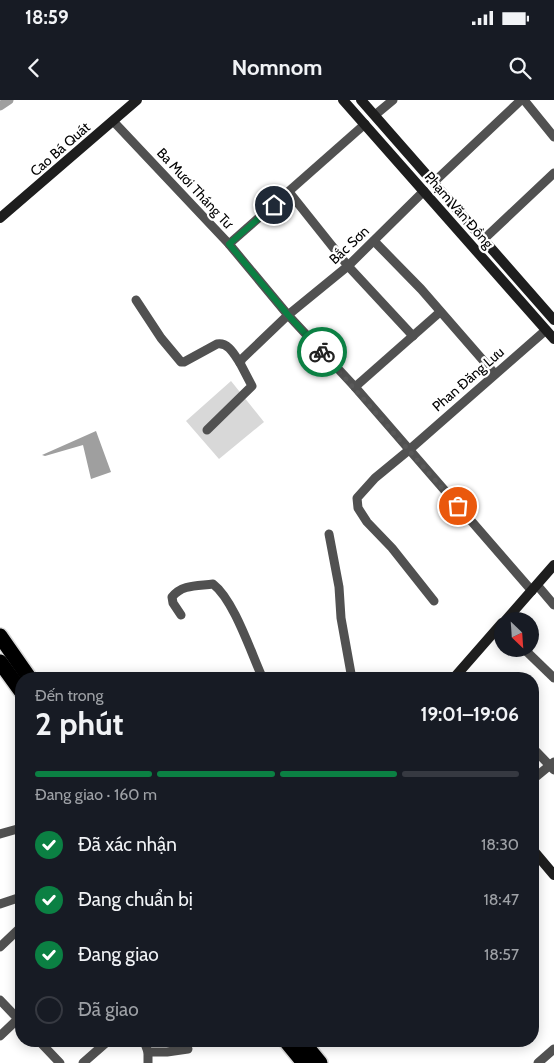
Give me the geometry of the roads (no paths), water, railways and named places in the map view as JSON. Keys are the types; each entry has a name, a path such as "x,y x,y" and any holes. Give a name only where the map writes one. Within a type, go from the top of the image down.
{"highway":[{"path":"0,636 25,672"},
{"path":"0,662 15,683"},
{"path":"291,1047 304,1063"},
{"path":"307,1047 320,1063"}],"street":[{"name":"Cao Bá Quát","path":"0,218 137,100"},
{"name":"Phạm Văn Đồng","path":"343,100 554,339"},
{"name":"Phạm Văn Đồng","path":"361,100 554,320"},
{"path":"229,244 393,100"},
{"path":"424,191 522,100 554,137"},
{"name":"Ba Mươi Tháng Tư","path":"113,121 229,244 288,315 409,450 535,588 554,605"},
{"path":"475,249 554,173"},
{"name":"Bắc Sơn","path":"240,363 288,315 348,266 424,191"},
{"path":"289,192 348,266 412,336"},
{"path":"374,241 421,290 495,374"},
{"path":"136,300 161,338 180,362 184,362 222,343 228,346 240,363 252,386 207,430"},
{"path":"354,387 440,312"},
{"path":"546,330 554,320"},
{"name":"Phan Đăng Lưu","path":"434,601 392,548 366,522 357,505 359,495 364,488 546,330"},
{"path":"329,534 339,587 341,618 351,672"},
{"path":"514,612 554,565"},
{"path":"181,615 173,603 172,597 179,590 188,586 213,584 221,590 233,611 260,672"},
{"path":"459,672 494,634"},
{"path":"533,658 554,678"},
{"path":"539,753 553,766 539,775"},
{"path":"0,834 15,830"},
{"path":"539,857 554,875"},
{"path":"0,904 15,899"},
{"path":"0,947 15,933"},
{"path":"0,1000 15,1014"},
{"path":"0,1036 15,1023"},
{"path":"45,1047 60,1063"},
{"path":"83,1063 101,1047"},
{"path":"146,1047 148,1063"},
{"path":"148,1052 188,1049"},
{"path":"538,1063 554,1049"}],"waterway":[{"path":"0,106 9,100"}]}
